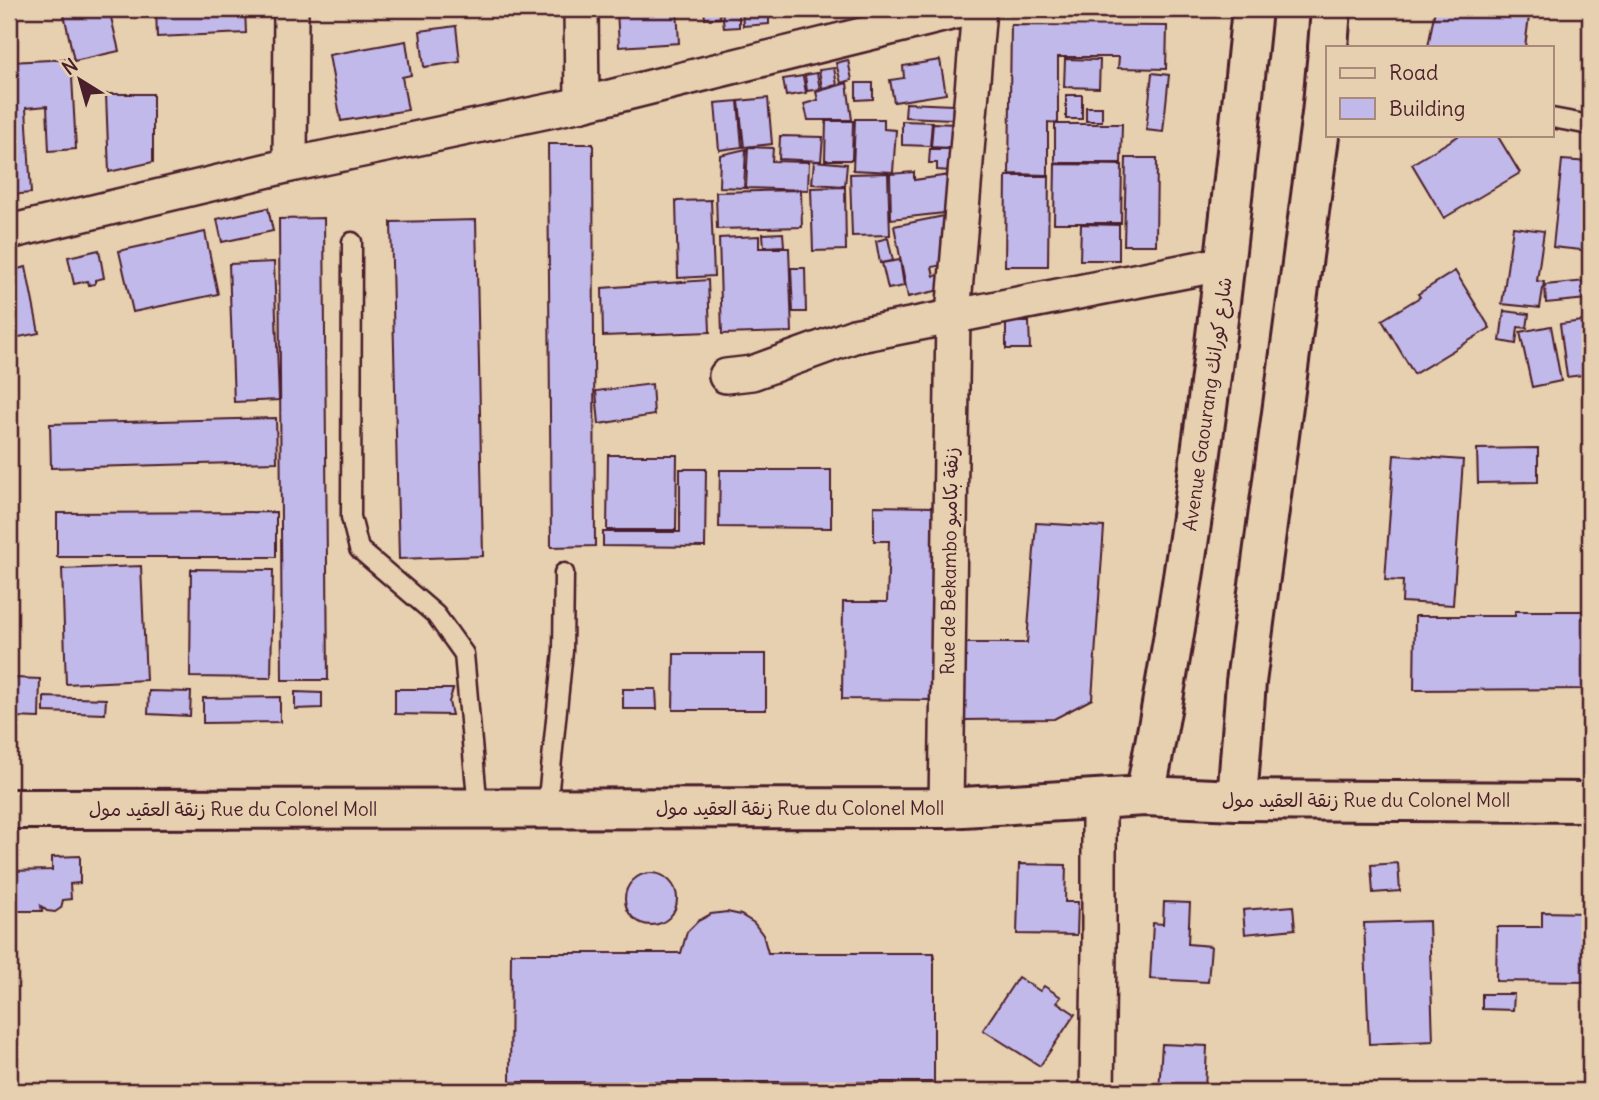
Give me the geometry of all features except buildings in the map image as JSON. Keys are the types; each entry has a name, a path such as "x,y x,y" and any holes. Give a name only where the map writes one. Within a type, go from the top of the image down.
{"main road":[{"name":"Avenue Gaourang شارع كورانك","path":"1145,796 1178,611 1226,263 1252,9"},
{"path":"1328,46 1331,9"},
{"path":"1237,800 1246,682 1326,92"},
{"name":"زنقة العقيد مول Rue du Colonel Moll","path":"9,809 946,808 1145,796 1237,800 1590,802"}],"street":[{"path":"290,165 291,9"},
{"path":"581,9 582,104"},
{"path":"9,232 290,165 582,104 967,9"},
{"name":"Rue de Bekambo زنقة بكامبو","path":"946,808 953,315 979,9"},
{"path":"726,376 751,373 854,336 1226,263"},
{"path":"1097,1091 1099,799"}],"lane":[{"path":"1554,118 1590,125"},
{"path":"352,242 351,517 359,549 436,615 464,654 478,809"},
{"path":"547,808 563,651 564,573"}]}
